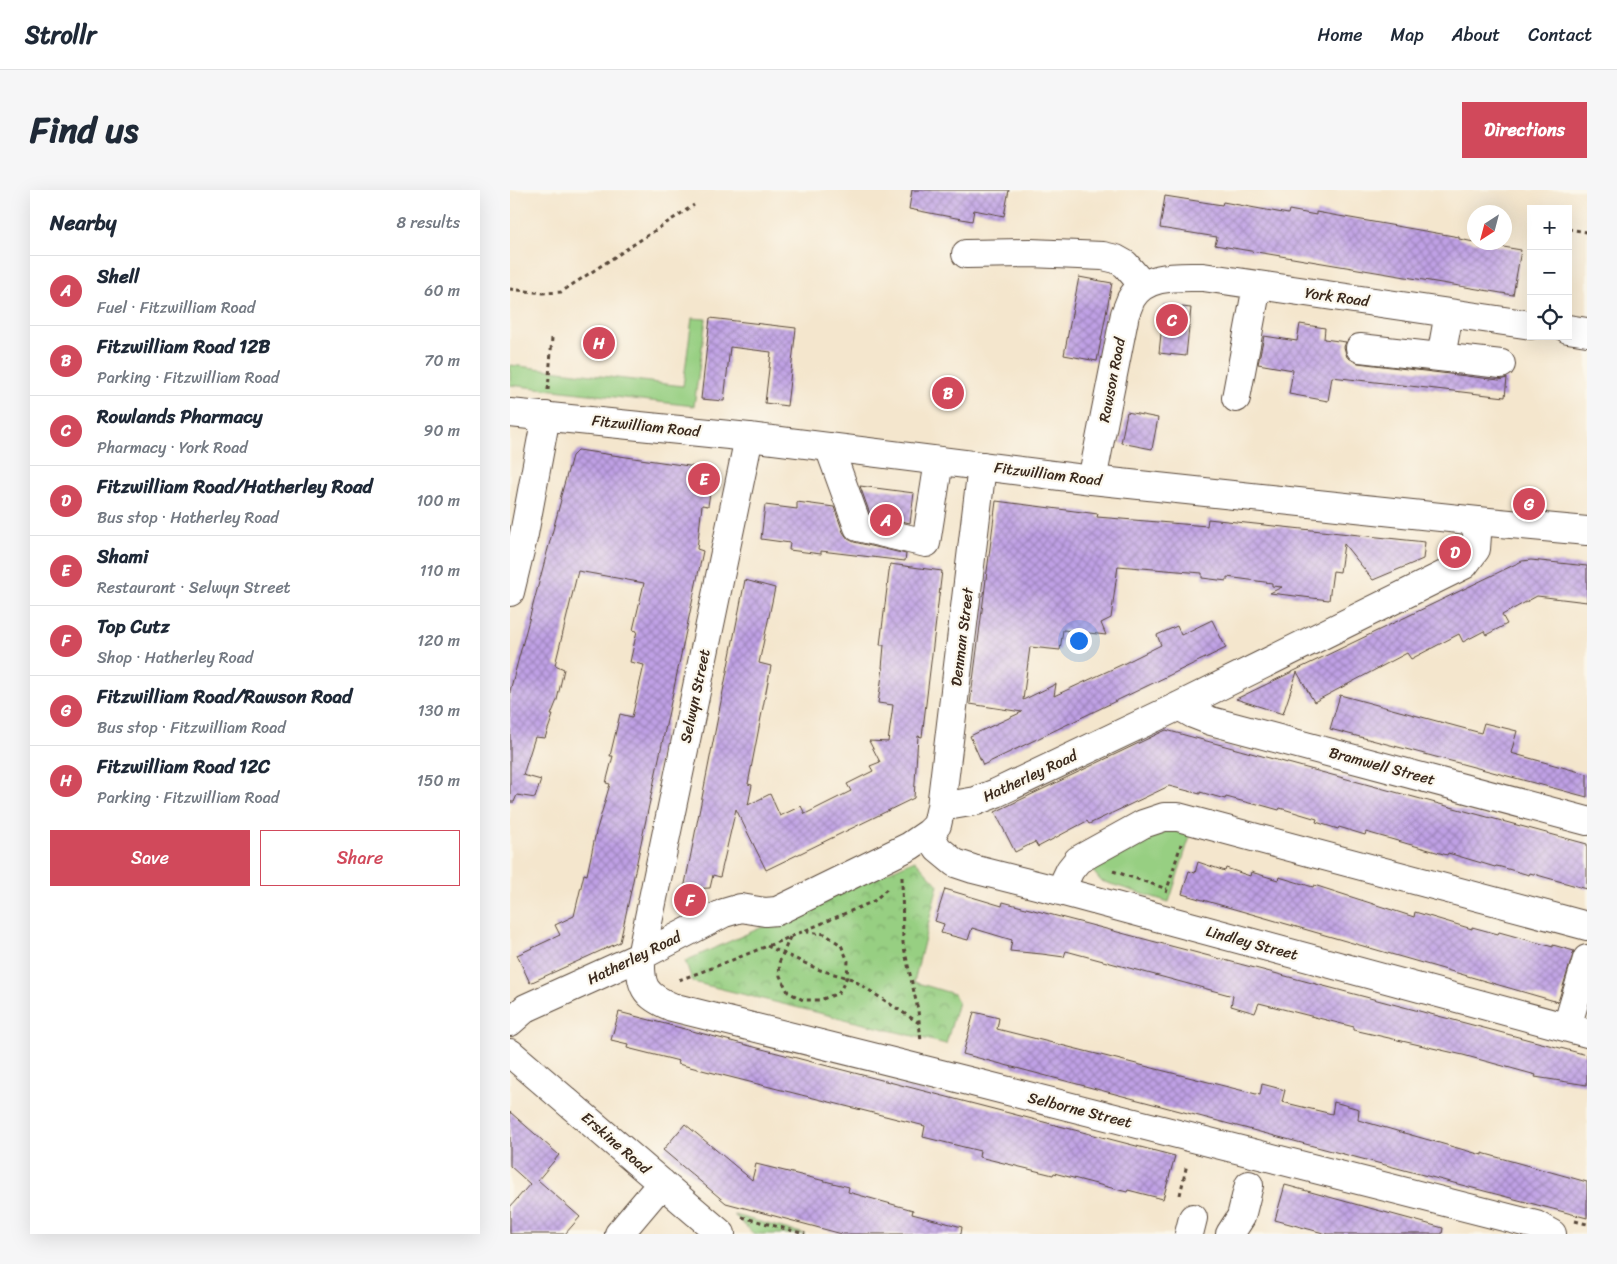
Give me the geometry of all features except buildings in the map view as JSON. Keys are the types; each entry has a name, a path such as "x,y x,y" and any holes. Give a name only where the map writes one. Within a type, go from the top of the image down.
{"street":[{"path":"966,254 1030,253 1116,258 1125,264 1144,286"},
{"name":"York Road","path":"1144,286 1165,277 1202,277 1527,324"},
{"name":"Rawson Road","path":"1092,480 1125,314 1132,298 1144,286"},
{"path":"1236,398 1257,286"},
{"path":"1441,357 1449,313"},
{"path":"1572,330 1587,332"},
{"path":"1360,348 1501,364"},
{"name":"Fitzwilliam Road","path":"510,413 749,437 1092,480 1587,531"},
{"path":"510,592 517,533 546,416"},
{"name":"Selwyn Street","path":"641,956 749,437"},
{"path":"829,447 858,527 926,542 939,461"},
{"name":"Denman Street","path":"941,807 982,466"},
{"name":"Hatherley Road","path":"941,807 976,801 996,793 1179,706 1464,565 1476,549 1478,521"},
{"name":"Bramwell Street","path":"1179,706 1211,721 1587,821"},
{"path":"929,834 936,825 941,807"},
{"path":"1060,891 1070,870 1078,860 1143,824 1164,817 1178,817 1587,926"},
{"name":"Hatherley Road","path":"510,1022 526,1008 641,956 724,914 741,908 765,912 776,911 910,846 929,834"},
{"name":"Lindley Street","path":"929,834 938,849 955,863 973,869 1577,1030"},
{"name":"Selborne Street","path":"641,956 640,974 642,985 657,1001 672,1008 1536,1225 1552,1234"},
{"path":"1577,1030 1587,959"},
{"name":"Erskine Road","path":"510,1053 714,1228"},
{"path":"619,1234 662,1183"},
{"path":"1230,1234 1241,1217 1250,1185"}],"path":[{"path":"510,289 543,293 561,292 694,205"},
{"path":"1572,230 1587,232"},
{"path":"546,416 552,338"},
{"path":"1159,918 1188,820"},
{"path":"895,853 902,875 903,943 918,1010 923,1070"},
{"path":"1078,860 1167,889"},
{"path":"790,937 779,963 780,976 788,992 803,1000 820,1000 839,993 847,977 848,961 841,945 825,934 804,932"},
{"path":"767,946 820,970 852,979 919,1024"},
{"path":"1190,1229 1175,1214 1194,1138"},
{"path":"714,1228 723,1212 804,1234"}],"green space":[{"path":"692,318 706,319 694,406 510,385 510,365 683,386"},
{"path":"1170,824 1192,830 1169,902 1101,881 1092,870 1100,861"},
{"path":"915,860 938,885 914,982 954,994 958,1002 946,1044 693,982 685,961"},
{"path":"734,1215 805,1234 754,1234"}],"place":[{"name":"Rowlands Pharmacy","path":"1172,320"},
{"name":"Fitzwilliam Road 12C","path":"599,343"},
{"name":"Fitzwilliam Road 12B","path":"948,393"},
{"name":"Shami","path":"704,479"},
{"name":"Fitzwilliam Road/Rawson Road","path":"1529,504"},
{"name":"Shell","path":"886,520"},
{"name":"Fitzwilliam Road/Hatherley Road","path":"1455,552"},
{"name":"Top Cutz","path":"690,900"}]}
